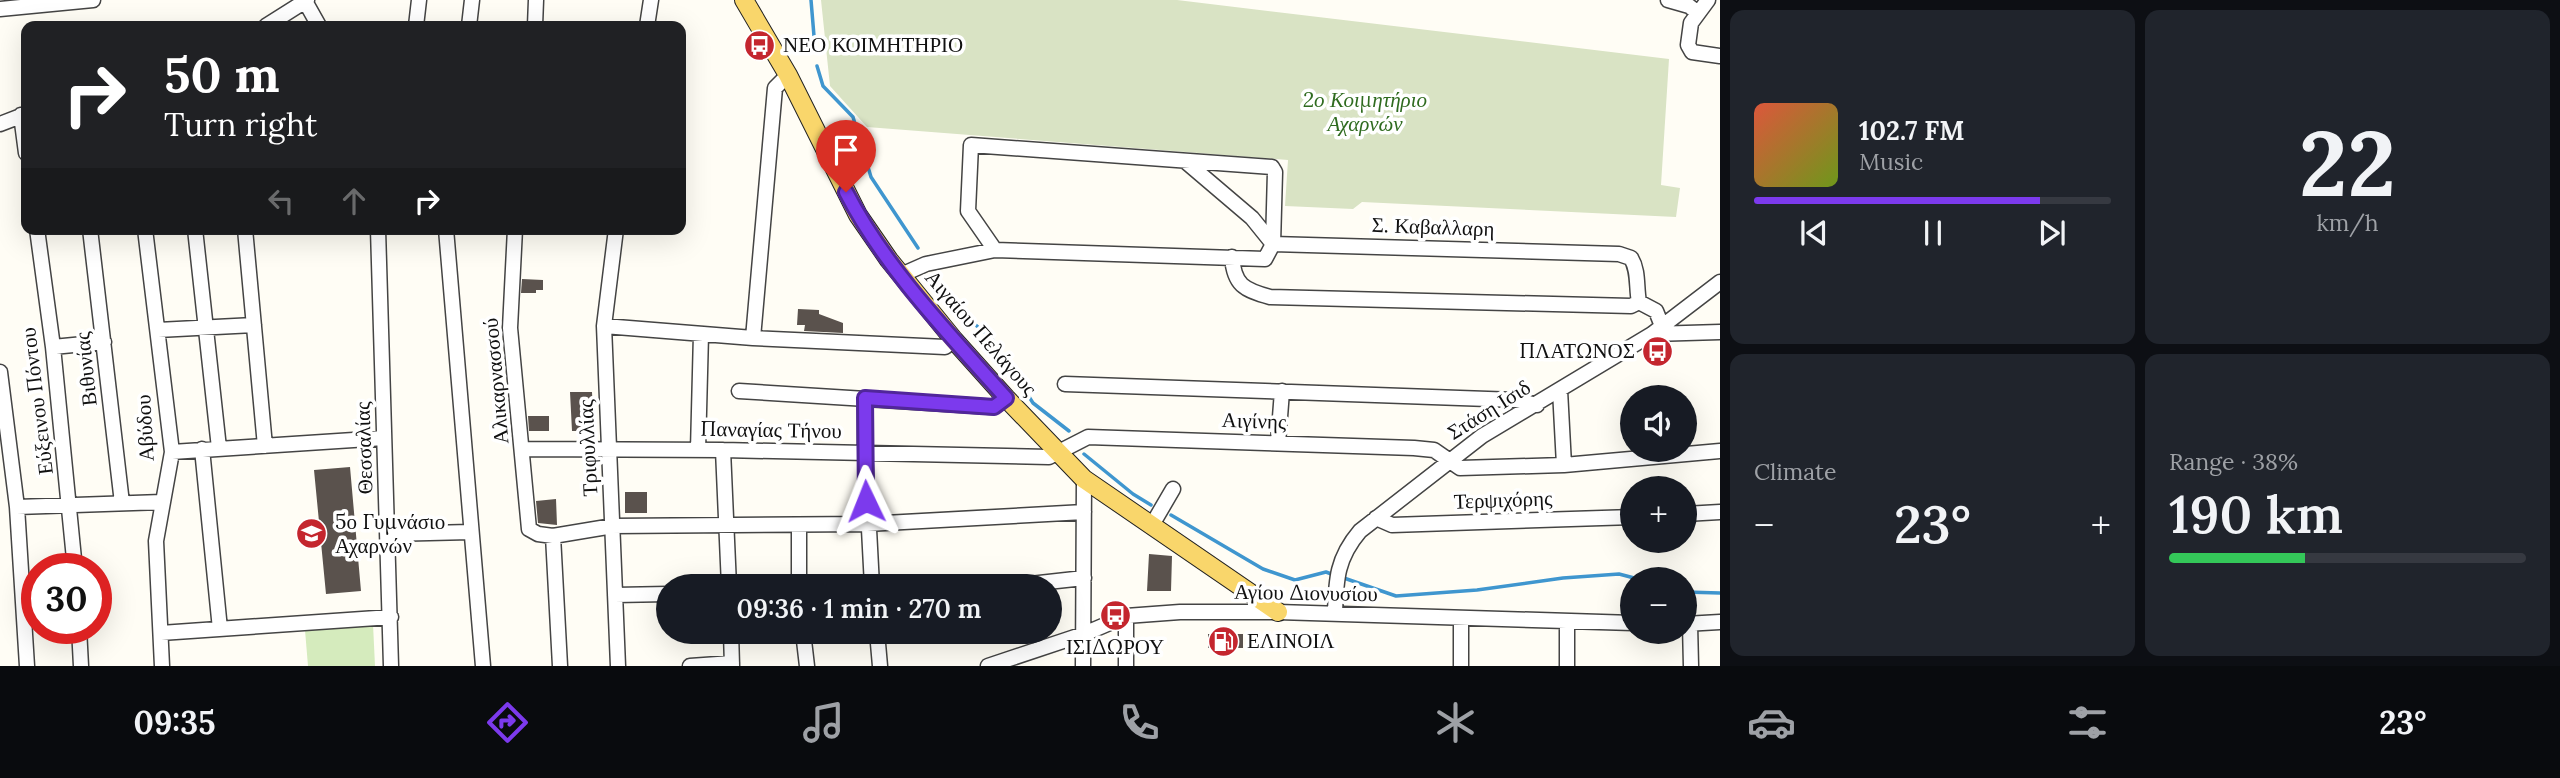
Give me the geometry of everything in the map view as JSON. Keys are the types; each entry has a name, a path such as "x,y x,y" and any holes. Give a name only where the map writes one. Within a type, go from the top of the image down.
{"main road":[{"name":"Αιγαίου Πελάγους","path":"744,0 788,75 858,215 901,275 954,340 1084,479 1278,612"}],"street":[{"path":"0,9 93,0"},
{"path":"417,21 419,0"},
{"path":"470,21 472,0"},
{"path":"535,21 536,0"},
{"path":"648,21 651,0"},
{"path":"1668,0 1689,6 1698,13"},
{"path":"1708,0 1691,23 1688,45 1692,52 1720,56"},
{"path":"274,21 306,1 316,21"},
{"path":"753,338 775,88 788,75"},
{"path":"0,124 21,116"},
{"path":"901,275 926,264 995,250 1265,258 1273,244 1275,172 1272,167 971,145 968,211 995,250"},
{"path":"1185,160 1252,218 1273,244"},
{"name":"Εύξεινου Πόντου","path":"38,235 53,347 74,553"},
{"name":"Βιθυνίας","path":"91,235 122,503"},
{"name":"Αβύδου","path":"146,235 172,452 156,541 162,666"},
{"path":"196,235 219,448"},
{"path":"246,235 265,446"},
{"name":"Θεσσαλίας","path":"378,235 391,666"},
{"path":"446,235 482,666"},
{"name":"Αλικαρνασσού","path":"515,235 510,328 529,529 538,534 553,536"},
{"name":"Τριφυλλίας","path":"616,235 604,326 618,666"},
{"name":"Σ. Καβαλλαρη","path":"1273,244 1619,254 1632,258 1636,267 1639,302"},
{"path":"1232,257 1233,273 1247,290 1270,297 1631,306 1639,302 1656,311 1657,330 1720,332"},
{"name":"Στάση Ισιδ","path":"1335,613 1339,564 1346,546 1360,531 1482,436 1657,330 1720,282"},
{"path":"158,330 254,325"},
{"path":"604,326 753,338 945,347 954,340"},
{"path":"698,450 701,334"},
{"path":"53,347 104,342"},
{"path":"0,372 17,507 27,666"},
{"path":"1065,384 1516,400 1537,405"},
{"path":"1560,390 1564,465"},
{"path":"739,391 994,407 1006,398"},
{"path":"1278,443 1282,391"},
{"path":"865,398 867,524 871,574"},
{"name":"Αιγίνης","path":"1059,453 1088,437 1278,443 1434,450 1460,468 1564,465 1720,451"},
{"path":"172,452 384,438"},
{"path":"202,449 220,629"},
{"name":"Παναγίας Τήνου","path":"522,449 1049,457 1059,453"},
{"path":"723,450 729,574"},
{"path":"1083,666 1084,479"},
{"path":"1152,525 1173,489"},
{"path":"17,507 162,502"},
{"path":"560,666 553,536 613,526 867,524 1084,512"},
{"path":"1697,513 1720,512"},
{"name":"Τερψιχόρης","path":"1376,518 1392,525 1620,517"},
{"path":"799,526 799,574"},
{"path":"388,534 470,533"},
{"path":"1062,580 1084,578"},
{"path":"615,595 656,594"},
{"name":"Αγίου Διονυσίου","path":"988,666 1019,660 1126,616 1180,612 1335,613 1620,623"},
{"path":"1126,616 1126,666"},
{"path":"161,633 391,617"},
{"path":"1461,619 1461,666"},
{"path":"1567,621 1567,666"},
{"path":"1697,623 1720,622"},
{"path":"80,644 81,666"},
{"path":"690,666 732,665 731,644"},
{"path":"804,644 807,666"},
{"path":"878,644 880,666"},
{"path":"1689,644 1691,666"}],"green space":[{"name":"2ο Κοιμητήριο Αχαρνών","path":"821,0 1177,0 1669,59 1661,185 1680,188 1676,217 1362,202 1353,209 1285,206 1288,160 867,127 830,86"},
{"path":"373,624 375,666 308,666 305,630"}],"building":[{"path":"522,279 543,280 543,290 521,293"},
{"path":"798,309 819,310 819,314 843,323 843,333 804,331 805,325 797,325"},
{"path":"570,392 592,392 594,431 572,431"},
{"path":"528,416 549,416 549,431 529,431"},
{"path":"350,467 361,591 326,594 314,470"},
{"path":"625,492 647,492 647,513 625,513"},
{"path":"556,499 557,525 538,523 536,501"},
{"path":"1149,554 1172,556 1171,591 1147,591"},
{"path":"1208,634 1243,634 1243,648 1208,648"}],"waterway":[{"path":"811,0 814,36"},
{"path":"817,66 823,86 853,117 871,177 918,248"},
{"path":"932,277 943,297 992,339 1033,403 1069,431"},
{"path":"1084,454 1133,494 1151,505"},
{"path":"1171,515 1263,569 1295,580 1326,572 1334,575"},
{"path":"1341,577 1396,596 1620,574"},
{"path":"1697,592 1720,593"}],"place":[{"name":"ΝΕΟ ΚΟΙΜΗΤΗΡΙΟ","path":"760,45"},
{"name":"ΠΛΑΤΩΝΟΣ","path":"1658,351"},
{"name":"5ο Γυμνάσιο Αχαρνών","path":"312,534"},
{"name":"ΙΣΙΔΩΡΟΥ","path":"1115,615"},
{"name":"ΕΛΙΝΟΙΛ","path":"1224,641"}],"route":[{"path":"846,192 858,215 889,260 954,340 1006,398 994,407 865,398 866,501"}]}
